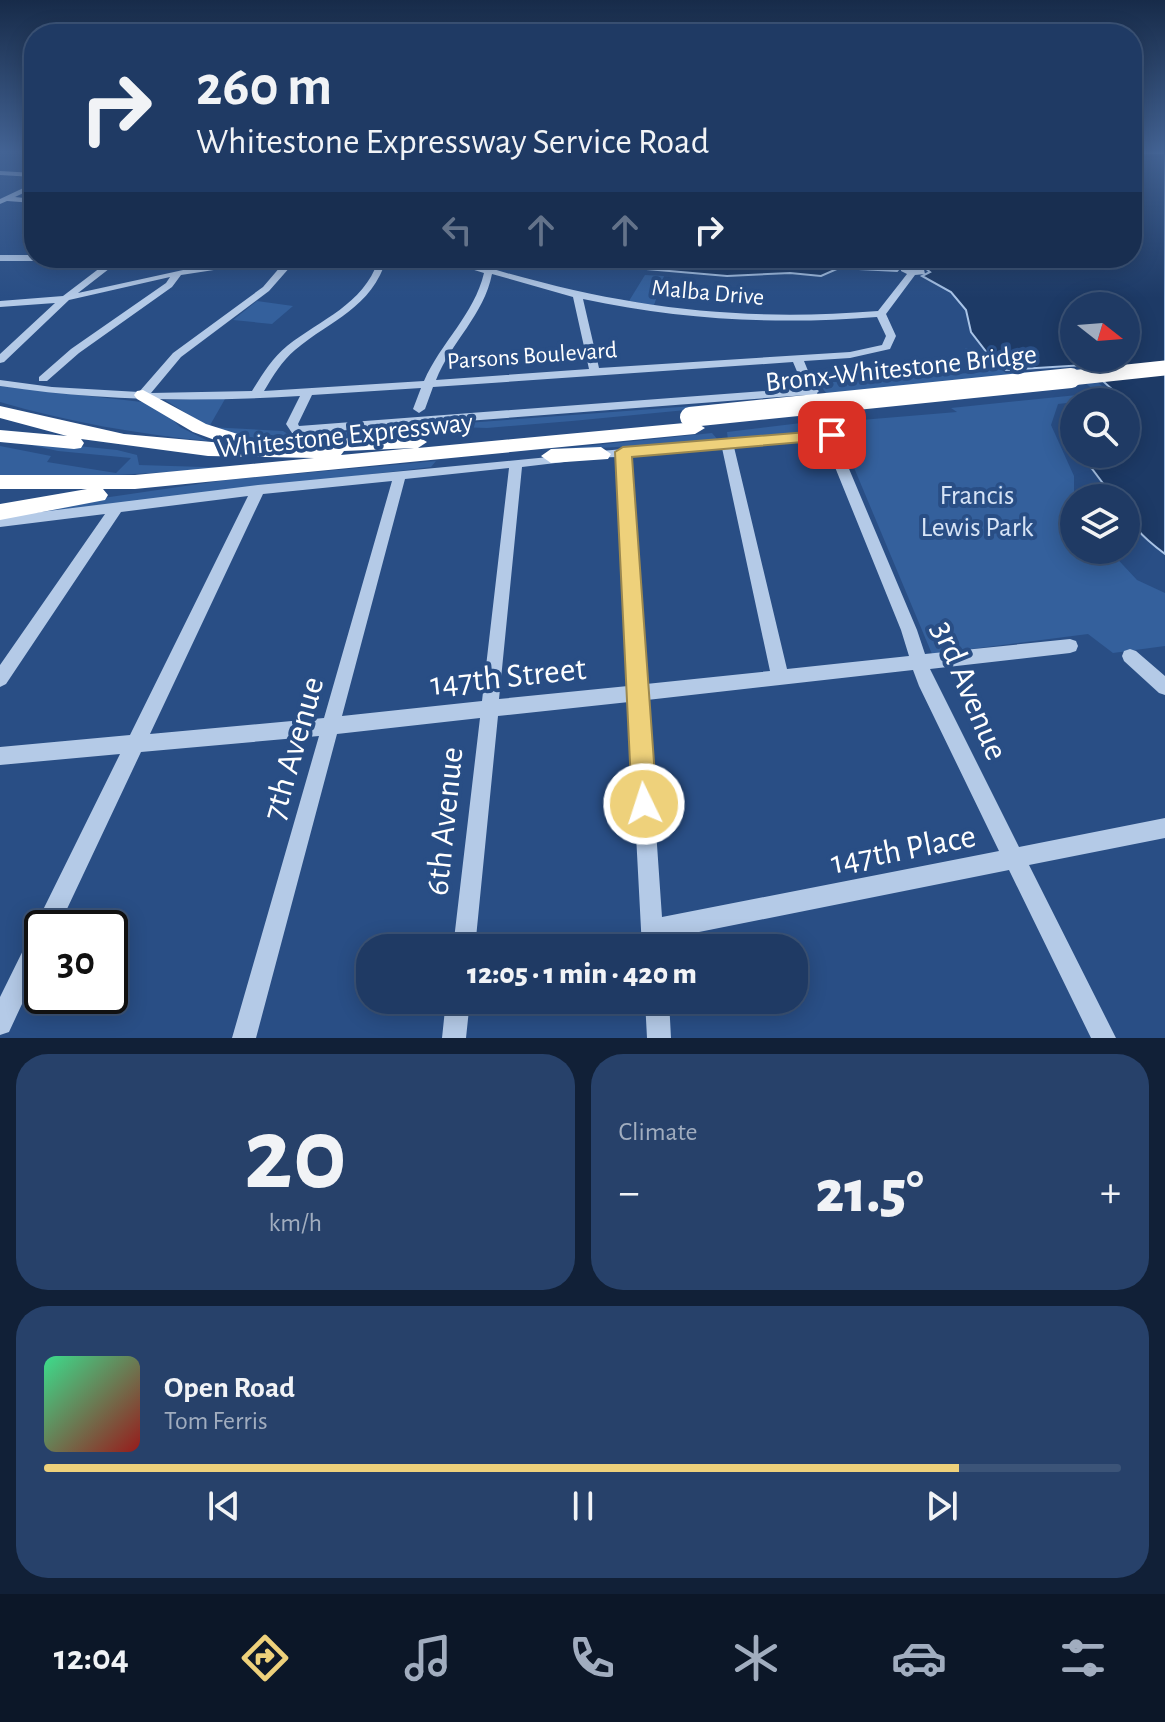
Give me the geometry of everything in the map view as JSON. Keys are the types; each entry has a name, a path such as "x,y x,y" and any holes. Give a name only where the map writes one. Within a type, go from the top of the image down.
{"highway":[{"name":"Bronx-Whitestone Bridge","path":"692,423 1165,368"},
{"name":"Bronx-Whitestone Bridge","path":"692,423 1165,377"},
{"path":"143,395 170,409 193,427 231,440 309,445 446,442"},
{"name":"Whitestone Expressway","path":"0,412 108,438 243,451 331,451 692,423"},
{"name":"Whitestone Expressway","path":"0,482 135,482 241,473 397,467 692,423"},
{"path":"0,436 162,450 243,451"},
{"path":"397,467 601,454"},
{"path":"0,512 241,473"},
{"path":"0,496 135,482"}],"street":[{"path":"0,258 24,258"},
{"path":"0,360 63,301 106,268"},
{"path":"43,379 75,351 169,285 180,268"},
{"path":"0,304 63,301 174,274 215,268"},
{"path":"143,395 177,355 266,289 284,268"},
{"path":"256,395 270,371 288,351 369,292 380,268"},
{"name":"Malba Drive","path":"477,268 577,296 707,315 766,318 881,314"},
{"path":"419,409 441,358 479,303 489,268"},
{"path":"881,314 912,273"},
{"path":"89,281 95,287 113,290"},
{"path":"577,296 595,373"},
{"name":"Parsons Boulevard","path":"0,383 68,392 256,395 797,358 872,352 886,347 891,336 881,314"},
{"name":"3rd Avenue","path":"797,358 832,435 925,681 1104,1038"},
{"path":"307,393 292,424 294,429 813,391"},
{"path":"0,522 258,490 397,467 516,463 832,435"},
{"path":"727,443 780,677"},
{"path":"623,452 653,934"},
{"name":"6th Avenue","path":"465,934 516,463"},
{"name":"7th Avenue","path":"244,1038 331,726 397,467"},
{"path":"55,910 258,490"},
{"path":"0,679 116,509"},
{"name":"147th Street","path":"0,756 489,710 1070,646"},
{"path":"1130,656 1165,687"},
{"name":"147th Place","path":"676,934 1165,828"},
{"path":"0,1023 24,973"},
{"path":"454,1038 457,1014"},
{"path":"658,1014 659,1038"}],"green space":[{"path":"645,275 664,276 654,305 629,301"},
{"path":"257,301 293,306 272,324 233,320"},
{"name":"Francis Lewis Park","path":"965,348 972,348 1006,373 1062,372 828,396 819,383 984,372"},
{"name":"Francis Lewis Park","path":"1073,372 1086,372 1104,388 1091,388"},
{"path":"0,386 142,402 163,410 180,427 208,441 155,435 52,416 0,402"},
{"name":"Francis Lewis Park","path":"1060,397 1051,425 1060,445 1060,468 1070,468 1074,484 1060,484 1060,564 1122,564 1137,580 1165,593 1165,646 1113,653 1088,634 932,654 837,422 957,412 951,408"},
{"path":"801,398 805,399 819,427 813,433 728,440 727,432 809,422 800,399 487,428 456,427 444,432 360,440 274,440 218,433 165,400 225,399 209,427 283,431 291,436"},
{"path":"712,433 718,440 540,451"},
{"path":"0,438 117,450 137,455 139,465 236,468 83,477 0,475 0,446 51,456 47,462 116,473 131,458 58,451"},
{"path":"436,461 431,467 32,515 21,510 226,480"}],"shaded area":[{"path":"1142,201 1165,201 1165,554 1140,532 1140,484 1104,484 1092,468 1140,468 1140,388 1111,388 1093,372 1140,372 1140,292 1060,292 1060,367 1006,370 988,354 971,332 966,310 951,292 922,276 930,272 925,268 1142,268"},
{"path":"635,268 839,268 821,276 790,273 727,276"},
{"path":"839,268 900,268 897,271"}],"route":[{"path":"644,804 623,452 832,435"}]}
